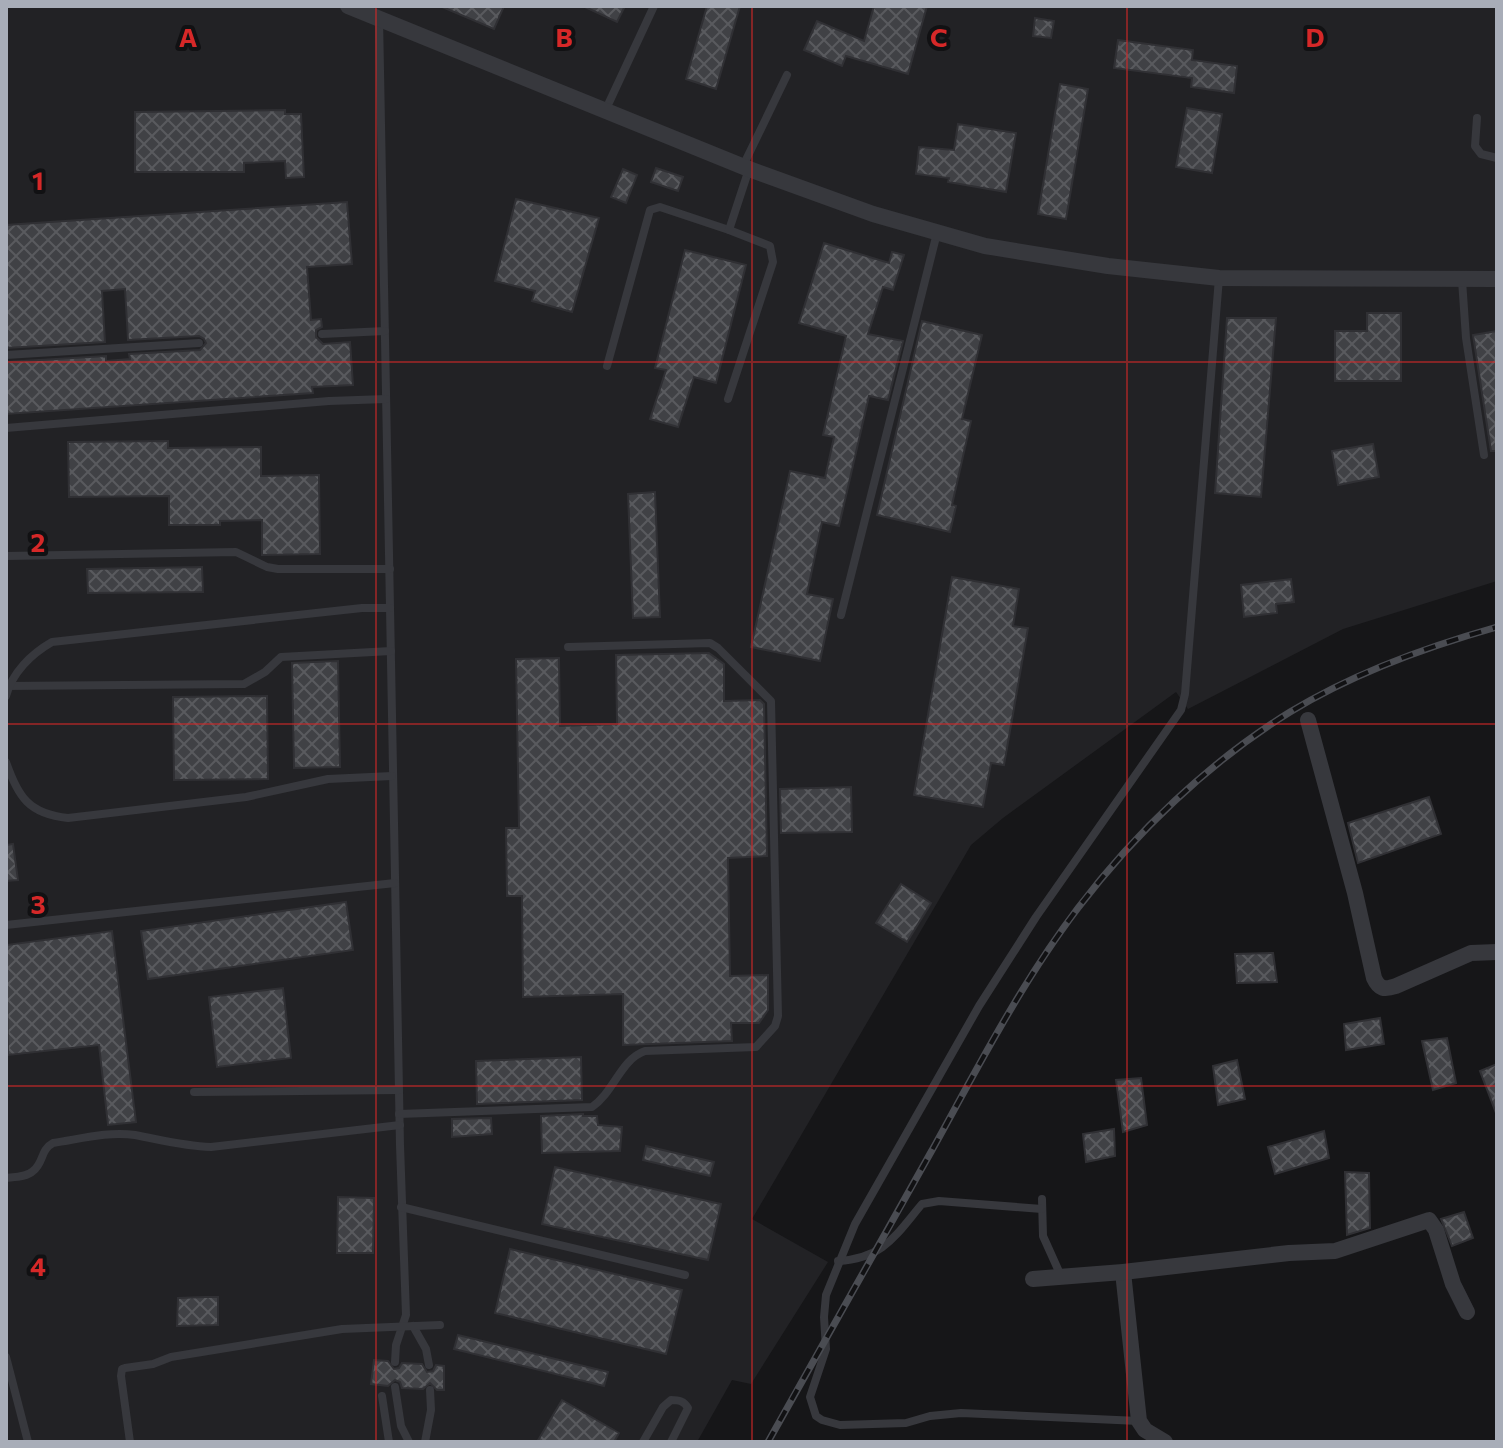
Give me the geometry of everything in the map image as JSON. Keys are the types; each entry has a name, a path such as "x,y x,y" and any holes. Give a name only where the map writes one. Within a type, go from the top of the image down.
{"street":[{"path":"348,6 378,11 746,168 873,214 937,233 1035,255 1181,275 1219,278 1497,279"},
{"path":"1308,720 1378,986 1385,989 1396,986 1471,953 1497,952"},
{"path":"1033,1279 1335,1251 1429,1220 1436,1230 1453,1284 1467,1312"},
{"path":"1123,1272 1139,1421 1145,1430 1165,1442"}],"lane":[{"path":"606,109 654,6"},
{"path":"378,11 399,1114 406,1315 396,1345 395,1362"},
{"path":"729,230 746,168 787,75"},
{"path":"1477,118 1475,146 1481,154 1497,158"},
{"path":"607,366 650,210 660,207 770,246 773,262 728,399"},
{"path":"841,615 937,233"},
{"path":"1139,1421 961,1413 930,1416 906,1423 840,1425 816,1416 810,1397 826,1349 826,1295 855,1224 979,1006 1036,917 1181,710 1185,694 1219,278"},
{"path":"1462,279 1466,338 1484,455"},
{"path":"322,334 385,331"},
{"path":"6,355 199,343"},
{"path":"6,428 386,399"},
{"path":"6,556 236,552 278,569 390,569"},
{"path":"6,696 7,686 30,657 52,642 65,639 362,608 390,608"},
{"path":"399,1114 592,1107 606,1096 637,1054 645,1051 756,1047 769,1034 778,1016 771,701 710,643 568,647"},
{"path":"7,686 244,684 265,672 281,657 391,651"},
{"path":"6,762 25,801 52,816 68,818 246,797 328,779 392,776"},
{"path":"6,925 395,883"},
{"path":"194,1092 399,1090"},
{"path":"6,1178 31,1174 38,1167 45,1147 53,1143 110,1134 135,1135 184,1146 211,1147 400,1125"},
{"path":"1042,1199 1043,1236 1062,1277"},
{"path":"838,1261 857,1260 894,1240 922,1204 939,1201 1042,1209"},
{"path":"401,1207 685,1275"},
{"path":"406,1315 426,1349 429,1365"},
{"path":"130,1442 122,1369 153,1364 171,1357 342,1329 440,1325"},
{"path":"6,1357 28,1442"},
{"path":"395,1387 401,1426 409,1442"},
{"path":"425,1442 430,1418 430,1390"},
{"path":"382,1396 389,1442"},
{"path":"643,1442 663,1407 671,1400 679,1400 686,1403 688,1408 671,1442"}],"shaded area":[{"path":"6,6 1497,6 1497,581 1343,629 1188,709 1176,692 1003,818 971,845 752,1219 828,1262 751,1384 732,1380 697,1442 6,1442"}],"building":[{"path":"440,6 504,6 494,29"},
{"path":"583,6 625,6 617,22"},
{"path":"707,6 740,6 716,89 686,79"},
{"path":"874,6 927,6 908,74 846,56 842,66 804,50 817,21 864,41"},
{"path":"1035,18 1054,21 1051,38 1033,36"},
{"path":"1118,40 1193,50 1192,60 1237,66 1234,93 1191,87 1192,78 1114,68"},
{"path":"1060,84 1088,89 1066,219 1038,214"},
{"path":"1187,108 1222,114 1212,173 1176,167"},
{"path":"285,110 285,114 301,114 304,177 286,178 285,161 244,163 244,172 135,172 135,112"},
{"path":"958,124 1016,133 1006,192 948,182 949,178 916,174 919,147 954,150"},
{"path":"656,168 683,177 678,191 651,182"},
{"path":"623,169 637,175 626,203 611,197"},
{"path":"516,199 599,218 572,312 532,301 535,291 495,281"},
{"path":"347,202 352,264 307,267 311,320 321,319 322,327 316,330 316,337 323,344 350,342 353,385 312,387 313,393 6,414 6,362 106,356 106,361 130,359 129,354 200,350 206,343 199,336 128,340 125,289 102,291 105,342 6,348 6,225"},
{"path":"824,243 889,263 892,252 904,255 893,290 883,287 868,334 903,341 888,400 869,396 839,526 822,522 807,594 833,599 820,661 751,647 790,471 825,478 834,437 823,435 846,336 799,323"},
{"path":"685,250 746,265 716,383 694,377 678,427 650,419 666,370 655,368"},
{"path":"1367,313 1401,313 1401,381 1335,381 1335,331 1367,331"},
{"path":"1227,318 1276,318 1261,497 1215,493"},
{"path":"922,321 982,335 962,419 971,421 952,505 956,506 950,532 877,515"},
{"path":"1497,331 1497,451 1491,451 1473,335"},
{"path":"168,441 168,448 261,447 261,476 319,475 320,554 262,555 262,520 220,521 220,525 169,525 169,496 69,497 68,442"},
{"path":"1373,444 1379,477 1338,485 1332,451"},
{"path":"655,492 660,617 633,618 628,494"},
{"path":"202,567 203,592 88,593 87,569"},
{"path":"952,577 1019,589 1013,626 1028,628 1004,765 991,763 983,807 914,795"},
{"path":"1291,579 1294,602 1276,604 1277,613 1244,617 1241,585"},
{"path":"709,653 724,664 724,701 760,700 764,704 767,856 728,858 730,976 768,975 768,1010 759,1023 731,1023 732,1041 623,1045 623,994 523,997 522,896 507,896 506,828 519,828 516,659 559,658 560,726 617,724 616,655"},
{"path":"338,661 340,767 294,768 292,663"},
{"path":"267,696 268,779 174,780 173,697"},
{"path":"851,787 852,832 781,833 780,789"},
{"path":"1429,797 1441,834 1358,863 1348,823"},
{"path":"13,844 18,880 6,881 6,845"},
{"path":"901,884 931,903 907,942 876,923"},
{"path":"346,902 353,950 148,979 141,931"},
{"path":"112,931 136,1122 108,1125 99,1045 8,1055 6,945"},
{"path":"1273,953 1277,982 1237,983 1235,954"},
{"path":"283,988 291,1058 217,1067 209,997"},
{"path":"1380,1018 1384,1044 1346,1050 1344,1024"},
{"path":"1447,1038 1456,1083 1433,1090 1422,1041"},
{"path":"581,1057 582,1100 477,1104 476,1061"},
{"path":"1237,1060 1245,1099 1218,1105 1213,1066"},
{"path":"1497,1064 1497,1113 1496,1113 1480,1071"},
{"path":"1141,1078 1147,1125 1123,1132 1116,1080"},
{"path":"541,1116 597,1116 598,1125 622,1127 620,1151 542,1153"},
{"path":"491,1118 492,1134 452,1137 452,1119"},
{"path":"1114,1129 1115,1156 1086,1162 1083,1134"},
{"path":"1324,1131 1329,1158 1275,1174 1268,1147"},
{"path":"646,1146 714,1162 710,1176 643,1160"},
{"path":"555,1167 721,1204 708,1260 542,1224"},
{"path":"1345,1172 1369,1173 1370,1228 1347,1235"},
{"path":"338,1197 374,1198 373,1253 337,1253"},
{"path":"1464,1212 1473,1238 1452,1246 1441,1219"},
{"path":"510,1249 682,1290 666,1354 495,1313"},
{"path":"218,1297 218,1325 177,1326 178,1298"},
{"path":"458,1335 608,1372 604,1386 454,1349"},
{"path":"374,1360 388,1361 394,1369 402,1363 422,1364 427,1372 433,1371 436,1365 444,1366 444,1390 437,1390 430,1383 423,1389 402,1388 400,1382 395,1380 388,1386 371,1384"},
{"path":"562,1400 619,1433 614,1442 537,1442"}],"railway":[{"path":"768,1442 1019,996 1078,908 1124,853 1202,776 1290,712 1339,685 1391,662 1497,627"}]}
